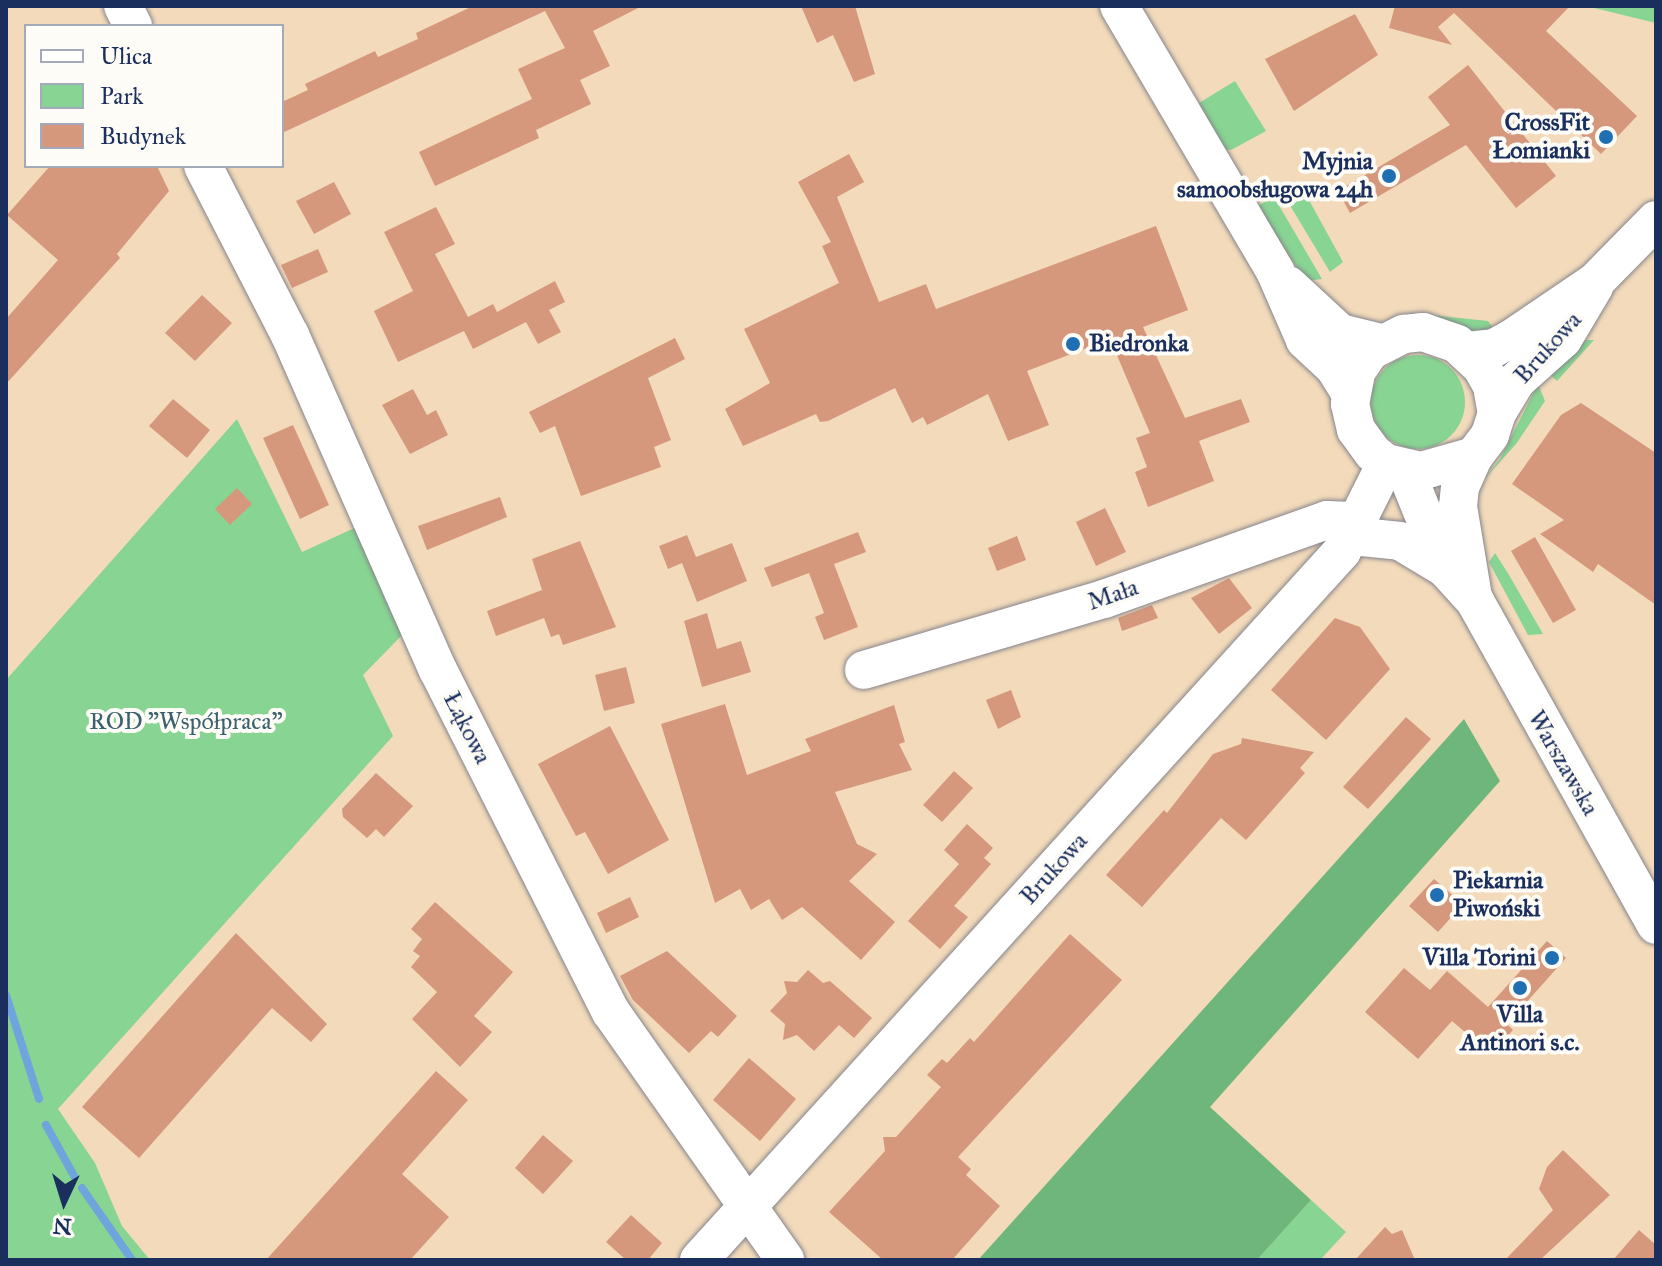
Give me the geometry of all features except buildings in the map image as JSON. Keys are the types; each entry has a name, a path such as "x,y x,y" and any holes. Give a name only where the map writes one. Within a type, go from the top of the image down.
{"street":[{"path":"123,6 132,24"},
{"path":"1119,6 1275,271 1305,340 1334,367 1350,393 1356,430 1395,466 1446,467 1474,456 1490,435 1497,413 1492,386 1466,351 1423,332 1381,343 1340,333 1275,271"},
{"name":"Łąkowa","path":"204,168 290,335 438,670 611,1012 785,1260"},
{"name":"Brukowa","path":"1466,351 1494,348 1511,339 1595,282 1656,220"},
{"name":"Brukowa","path":"1497,413 1516,381 1572,327 1595,282"},
{"path":"1350,393 1356,372 1381,343"},
{"name":"Warszawska","path":"1474,456 1460,487 1458,506 1474,600"},
{"name":"Brukowa","path":"699,1260 1356,528 1395,466"},
{"name":"Warszawska","path":"1395,466 1445,568 1474,600 1655,921"},
{"name":"Mała","path":"864,670 1104,599 1327,520 1356,528"},
{"name":"Warszawska","path":"1356,528 1400,541 1445,568"}],"green space":[{"path":"1656,6 1656,23 1590,7"},
{"path":"1235,81 1266,131 1231,150 1224,149 1199,103"},
{"path":"1299,182 1343,262 1330,272 1282,192"},
{"path":"1274,197 1322,279 1306,281 1260,212 1259,205"},
{"path":"1412,313 1488,321 1497,333 1373,326"},
{"path":"1586,340 1594,340 1557,381 1547,372"},
{"path":"1418,355 1436,359 1451,369 1461,384 1465,402 1461,420 1451,435 1436,445 1418,449 1400,445 1385,435 1375,420 1371,402 1375,384 1385,369 1400,359"},
{"path":"1538,384 1545,401 1516,444 1481,483 1500,459"},
{"name":"ROD \"Współpraca\"","path":"237,419 302,552 361,525 407,630 363,675 393,736 58,1109 95,1163 122,1226 150,1260 6,1260 6,680"},
{"path":"1495,553 1543,634 1528,635 1489,562"},
{"path":"1464,719 1500,781 1210,1107 1311,1200 1257,1260 978,1260"},
{"path":"1311,1200 1346,1232 1320,1260 1257,1260"}],"waterway":[{"path":"6,995 39,1099"},
{"path":"46,1125 74,1176"},
{"path":"82,1188 132,1260"}],"place":[{"name":"CrossFit Łomianki","path":"1606,137"},
{"name":"Myjnia samoobsługowa 24h","path":"1389,176"},
{"name":"Biedronka","path":"1073,344"},
{"name":"Piekarnia Piwoński","path":"1437,895"},
{"name":"Villa Torini","path":"1552,958"},
{"name":"Villa Antinori s.c.","path":"1520,988"}]}
